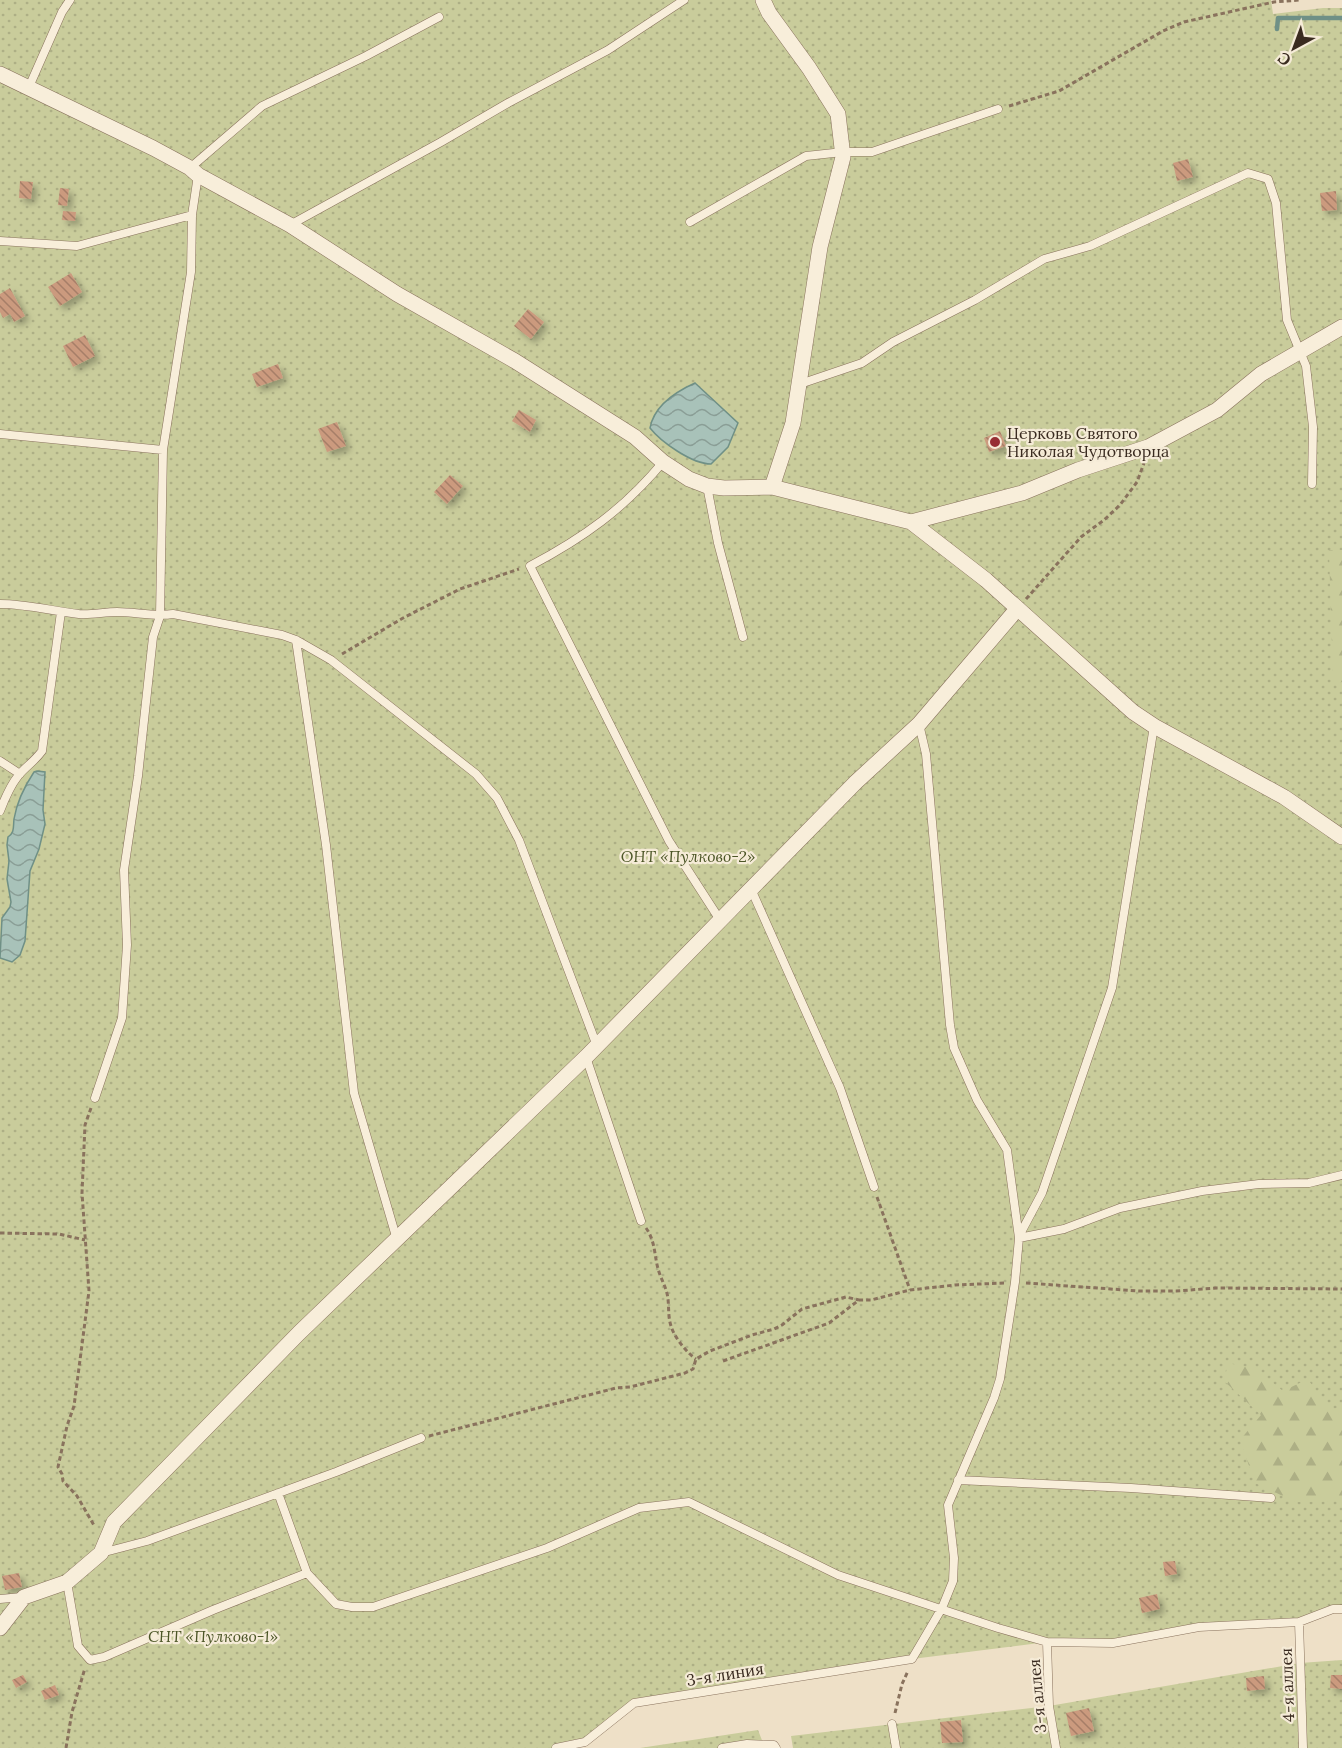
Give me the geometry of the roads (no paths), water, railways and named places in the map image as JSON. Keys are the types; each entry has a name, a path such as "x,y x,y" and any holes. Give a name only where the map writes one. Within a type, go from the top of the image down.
{"street":[{"path":"763,0 769,13 809,68 838,114 843,152 820,247 793,423 772,487"},
{"path":"0,74 194,172 290,225 397,294 515,361 635,437 663,462 688,479 707,486 724,488 772,487 911,522 986,580 1133,712 1154,726 1284,797 1342,837"},
{"path":"911,522 1022,494 1078,470 1148,447 1217,410 1261,374 1342,327"},
{"path":"0,1628 24,1597 67,1582 103,1548 114,1522 298,1333 592,1051 856,782 919,724 1017,609"}],"lane":[{"path":"29,87 62,12 70,0"},
{"path":"290,225 508,103 609,50 684,0"},
{"path":"95,1098 122,1018 127,945 124,870 138,776 153,637 160,616 163,450 191,272 194,172 262,106 366,56 439,17"},
{"path":"690,222 806,156 872,152 998,109"},
{"path":"800,384 862,363 893,342 975,300 1044,259 1090,246 1248,173 1268,179 1276,202 1287,320 1306,366 1313,427 1312,484"},
{"path":"0,240 77,246 192,215"},
{"path":"0,434 163,450"},
{"path":"663,462 640,489 613,514 565,548 530,566 669,841 720,920"},
{"path":"707,486 718,543 743,637"},
{"path":"0,604 26,604 60,612 83,614 116,612 160,616 173,614 282,635 296,640 331,660 476,774 497,798 519,840 592,1051 641,1221"},
{"path":"0,811 10,786 42,752 60,612"},
{"path":"296,640 326,845 354,1093 397,1240"},
{"path":"919,724 926,754 950,1025 954,1048 977,1100 1007,1150 1019,1238 1015,1282 1000,1379 948,1504 954,1558 953,1581 942,1608"},
{"path":"1019,1238 1042,1193 1112,988 1154,726"},
{"path":"0,761 20,774"},
{"path":"751,889 840,1088 874,1187"},
{"path":"1019,1238 1064,1229 1120,1209 1202,1191 1259,1184 1309,1183 1342,1175"},
{"path":"103,1548 147,1541 421,1438"},
{"path":"958,1480 1131,1488 1271,1498"},
{"path":"279,1492 307,1573 336,1604 352,1607 373,1607 547,1548 639,1508 689,1502 838,1575 1047,1642 1113,1643 1199,1627 1299,1622 1333,1609 1342,1609"},
{"path":"67,1582 78,1646 90,1660 105,1657 213,1610 307,1573"},
{"path":"0,1599 24,1597"},
{"name":"3-я линия","path":"556,1748 585,1742 633,1703 912,1659 942,1608"},
{"name":"4-я аллея","path":"1299,1622 1303,1748"},
{"name":"3-я аллея","path":"1047,1642 1049,1706 1056,1748"},
{"path":"892,1724 896,1748"},
{"path":"722,1748 747,1744 774,1745 776,1748"}],"water":[{"path":"695,383 738,423 728,447 711,464 695,460 678,451 650,428 656,413 666,401"},
{"path":"34,772 45,772 43,810 45,824 39,849 30,871 25,941 20,955 12,962 0,958 2,918 11,902 7,879 8,837 13,831 15,812 21,794"}],"waterway":[{"path":"1277,29 1278,18 1342,18"}],"place":[{"name":"Церковь Святого Николая Чудотворца","path":"995,442"}],"park label":[{"name":"ОНТ «Пулково-2»","path":"688,856"},
{"name":"СНТ «Пулково-1»","path":"213,1636"}]}
